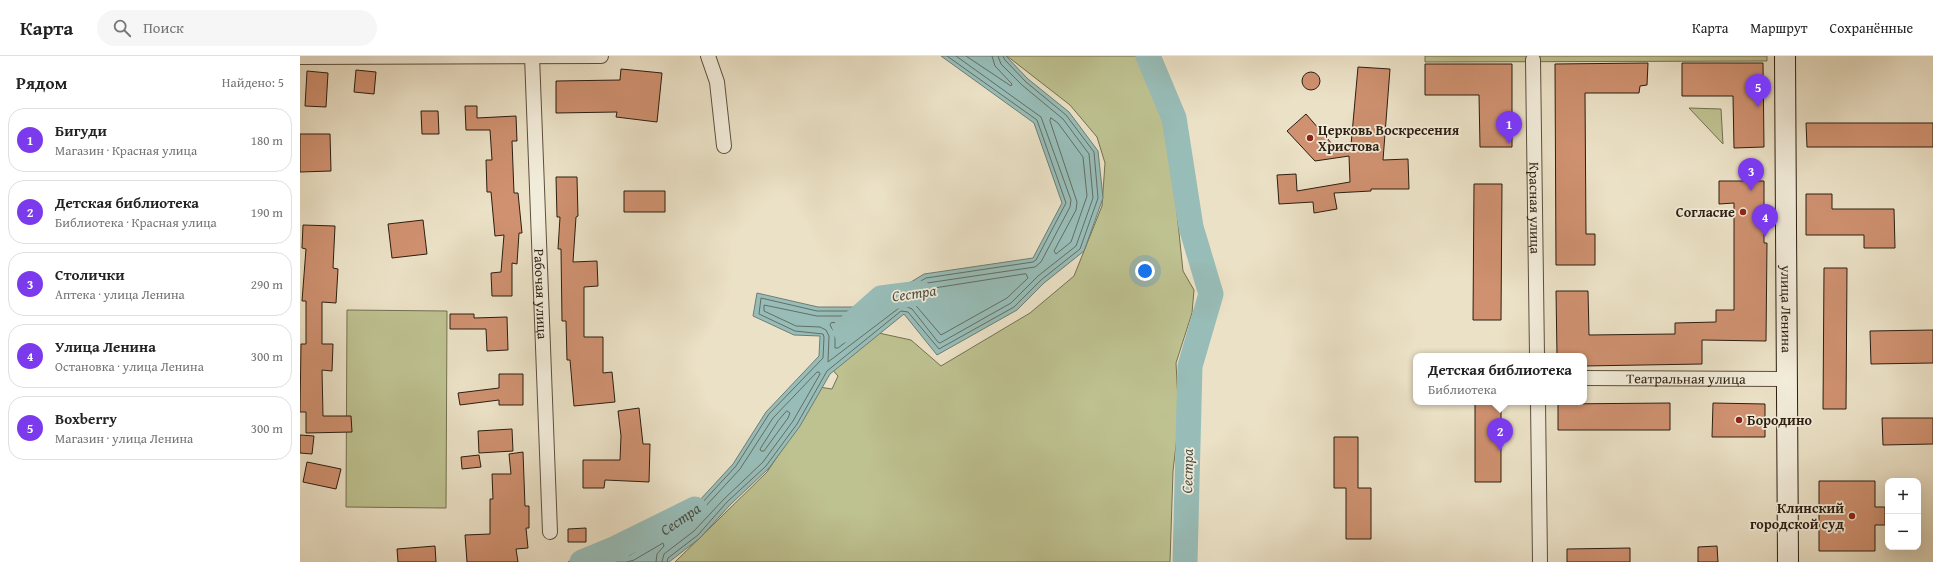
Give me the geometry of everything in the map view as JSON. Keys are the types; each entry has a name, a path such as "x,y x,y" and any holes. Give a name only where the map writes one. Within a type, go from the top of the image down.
{"street":[{"path":"300,57 601,56"},
{"path":"708,56 717,82 724,146"},
{"name":"улица Ленина","path":"1785,56 1788,562"},
{"name":"Рабочая улица","path":"532,57 550,532"},
{"name":"Красная улица","path":"1533,60 1537,353"},
{"name":"Театральная улица","path":"1587,378 1787,379"},
{"path":"1538,405 1540,562"}],"green space":[{"path":"1007,56 1141,56 1168,127 1183,271 1194,290 1192,313 1176,363 1179,419 1173,471 1170,562 675,562 767,472 797,427 819,387 832,389 838,376 828,365 874,332 911,340 941,366 1030,313 1074,276 1102,206 1105,163 1097,137 1070,105"},
{"path":"1425,56 1767,56 1767,61 1425,62"},
{"path":"1689,108 1721,109 1723,144"},
{"path":"347,310 447,311 446,508 346,507"}],"water":[{"path":"941,56 1006,56 1028,79 1069,112 1098,151 1103,198 1084,251 1044,283 1017,310 937,355 904,314 830,374 800,426 769,468 730,505 700,538 669,562 568,562 581,554 626,547 664,525 699,501 733,464 766,412 819,356 820,336 794,335 753,316 757,293 818,307 870,307 924,274 1033,258 1062,203 1034,123"}],"building":[{"path":"1648,63 1647,85 1640,86 1639,93 1585,93 1586,234 1595,234 1595,265 1556,265 1555,64"},
{"path":"1682,63 1763,63 1764,147 1734,148 1733,96 1682,96"},
{"path":"1425,64 1512,64 1512,147 1480,147 1479,95 1425,95"},
{"path":"1358,67 1390,69 1383,160 1408,159 1409,189 1371,189 1371,191 1334,193 1337,209 1314,213 1313,202 1279,204 1277,175 1296,174 1297,191 1350,182 1349,156 1315,161 1287,131 1306,114 1333,145 1351,145"},
{"path":"621,69 662,73 657,122 616,117 617,112 556,113 556,81 620,80"},
{"path":"356,70 376,72 374,94 354,92"},
{"path":"307,71 328,73 326,107 305,106"},
{"path":"1311,72 1317,75 1320,81 1317,87 1311,90 1305,87 1302,81 1305,75"},
{"path":"465,106 477,106 477,118 516,116 517,141 512,141 514,193 518,193 522,233 519,233 517,264 512,263 512,296 492,296 491,273 501,272 504,235 495,236 491,192 487,192 486,160 492,160 490,130 466,130"},
{"path":"421,111 438,111 439,134 422,134"},
{"path":"1806,123 1933,123 1933,147 1807,147"},
{"path":"300,134 330,134 331,171 300,172"},
{"path":"556,177 577,177 578,216 576,217 573,262 597,261 598,286 584,287 584,337 603,337 603,373 612,372 615,402 574,406 570,360 567,360 566,321 562,321 561,249 558,249 560,217 557,217"},
{"path":"1719,181 1764,181 1764,243 1767,243 1766,341 1702,340 1702,364 1587,366 1587,353 1557,353 1556,291 1588,291 1589,335 1675,334 1675,323 1716,322 1716,310 1734,310 1734,203 1719,204"},
{"path":"1474,184 1502,184 1501,320 1473,320"},
{"path":"624,191 665,191 665,212 624,212"},
{"path":"1806,194 1832,194 1832,209 1894,209 1895,248 1864,248 1864,235 1806,235"},
{"path":"423,220 427,254 392,258 388,224"},
{"path":"303,225 335,226 333,268 338,269 336,303 322,302 322,344 333,344 332,371 322,370 323,416 351,416 352,432 306,433 306,412 300,412 301,344 306,344 306,301 302,301 306,249 302,248"},
{"path":"1824,268 1847,268 1846,409 1823,409"},
{"path":"450,314 474,314 474,318 507,317 508,350 487,351 486,329 450,329"},
{"path":"1933,330 1933,363 1871,364 1870,331"},
{"path":"499,374 523,374 523,405 499,405 499,400 460,405 458,393 499,388"},
{"path":"1670,403 1670,430 1558,430 1558,405 1587,405 1587,404"},
{"name":"Бородино","path":"1713,403 1765,404 1765,437 1712,437"},
{"path":"1475,405 1501,405 1501,482 1475,482"},
{"path":"639,408 643,444 650,444 649,482 605,480 604,488 583,488 583,460 620,460 621,436 618,411"},
{"path":"1882,418 1933,418 1933,444 1883,445"},
{"path":"512,429 513,451 479,453 478,431"},
{"path":"300,435 314,436 312,454 300,453"},
{"path":"1334,437 1358,437 1358,488 1371,488 1371,539 1346,539 1346,488 1334,488"},
{"path":"523,452 525,506 529,506 529,528 526,528 528,548 516,549 518,562 467,562 465,535 490,534 490,499 493,499 492,474 511,474 509,454"},
{"path":"479,455 481,467 462,469 461,457"},
{"path":"307,462 341,469 336,489 303,482"},
{"name":"Клинский городской суд","path":"1819,481 1875,481 1875,507 1885,507 1885,525 1875,525 1875,551 1819,551"},
{"path":"586,528 586,542 568,542 568,529"},
{"path":"435,546 436,562 398,562 397,549"},
{"path":"1717,546 1718,562 1698,562 1698,547"},
{"path":"1630,548 1630,562 1567,562 1567,549"}],"waterway":[{"name":"Сестра","path":"1148,56 1174,118 1191,227 1211,294 1190,366 1185,562"},
{"name":"Сестра","path":"845,330 881,298 920,293"},
{"name":"Сестра","path":"582,562 616,548 695,509"}],"place":[{"name":"Boxberry","path":"1758,107"},
{"name":"Церковь Воскресения Христова","path":"1310,138"},
{"name":"Бигуди","path":"1509,144"},
{"name":"Столички","path":"1751,191"},
{"name":"Согласие","path":"1743,212"},
{"name":"Улица Ленина","path":"1765,237"},
{"name":"Бородино","path":"1739,420"},
{"name":"Детская библиотека","path":"1500,451"},
{"name":"Клинский городской суд","path":"1852,516"}]}
